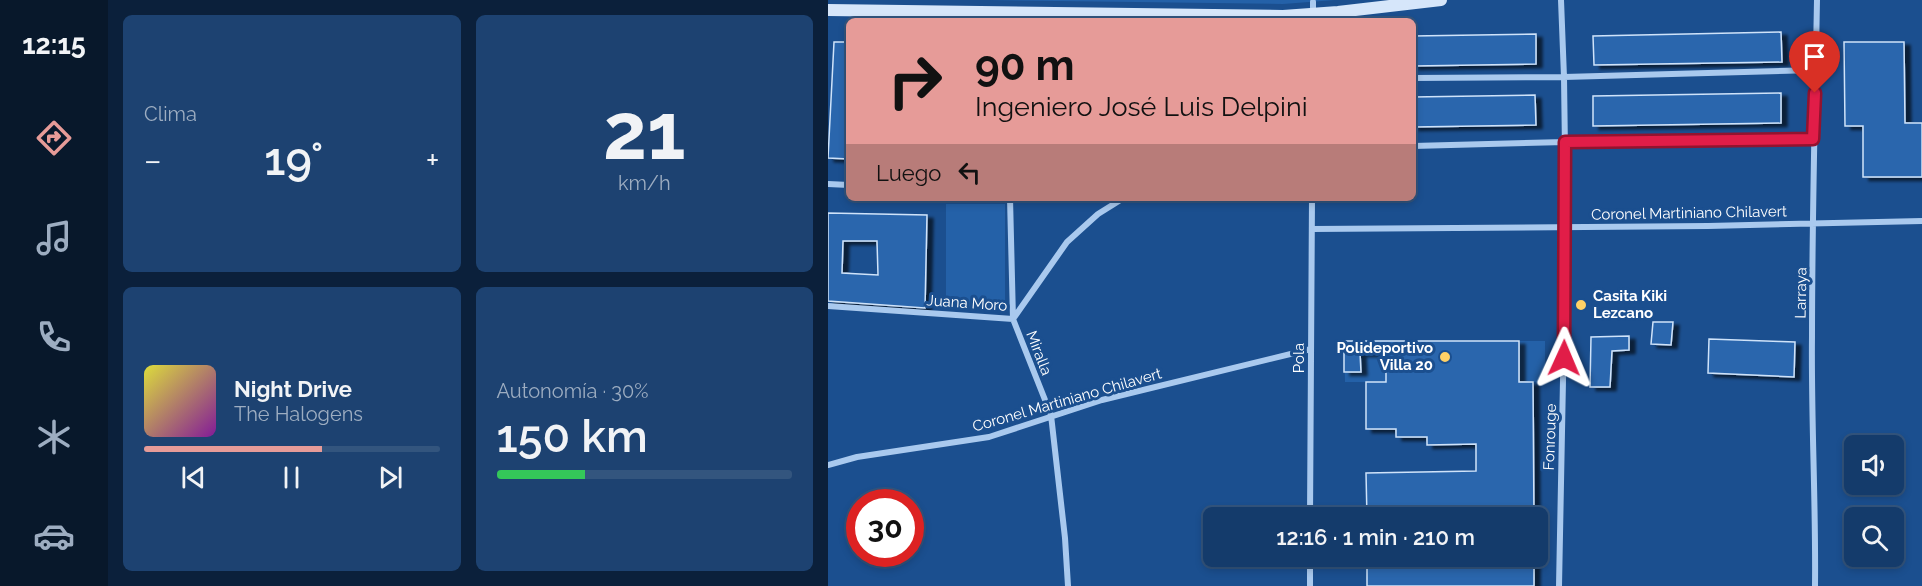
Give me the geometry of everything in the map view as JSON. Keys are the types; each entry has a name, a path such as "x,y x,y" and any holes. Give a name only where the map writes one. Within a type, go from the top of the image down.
{"main road":[{"path":"828,10 1013,16 1313,13 1441,0"}],"street":[{"name":"Fonrouge","path":"1559,586 1566,226 1561,0"},
{"name":"Larraya","path":"1815,586 1812,336 1813,139 1817,0"},
{"path":"1416,78 1564,77 1815,70"},
{"path":"1416,146 1813,139"},
{"path":"828,184 846,185"},
{"name":"Miralla","path":"1010,201 1013,319 1051,415 1068,586"},
{"name":"Juana Moro","path":"828,306 1013,319 1067,242 1098,214 1120,201"},
{"name":"Pola","path":"1310,507 1312,201"},
{"name":"Coronel Martiniano Chilavert","path":"1312,229 1922,221"},
{"name":"Coronel Martiniano Chilavert","path":"828,465 857,457 989,437 1102,400 1311,349"},
{"path":"1310,567 1310,586"}],"shaded area":[{"path":"988,0 1335,0 1283,4"},
{"path":"946,204 1005,204 1005,307 946,307"},
{"name":"Polideportivo Villa 20","path":"1344,341 1545,341 1545,382 1345,382"}],"building":[{"path":"1781,32 1782,62 1594,65 1593,36"},
{"path":"1536,34 1536,64 1416,66 1416,36"},
{"path":"834,42 846,42 846,159 828,158"},
{"path":"1844,42 1904,42 1905,123 1922,123 1922,177 1863,177 1863,126 1845,126"},
{"path":"1781,93 1781,123 1593,126 1593,96"},
{"path":"1535,95 1536,125 1416,127 1416,97"},
{"path":"828,213 927,215 925,308 828,301","holes":["843,241 877,241 878,275 842,273"]},
{"path":"1653,322 1673,322 1671,345 1651,344"},
{"path":"1629,336 1629,350 1612,351 1610,387 1590,387 1591,337"},
{"path":"1709,339 1795,342 1794,377 1708,373"},
{"path":"1344,341 1519,341 1519,382 1533,382 1534,507 1367,507 1366,473 1476,471 1476,444 1427,445 1427,437 1396,437 1396,429 1366,429 1366,382 1386,382 1386,353 1360,353 1361,372 1344,372"},
{"path":"1367,567 1534,567 1534,586 1367,586"}],"place":[{"name":"Casita Kiki Lezcano","path":"1581,305"},
{"name":"Polideportivo Villa 20","path":"1445,357"}],"route":[{"path":"1564,358 1565,142 1813,139 1815,93"}]}
